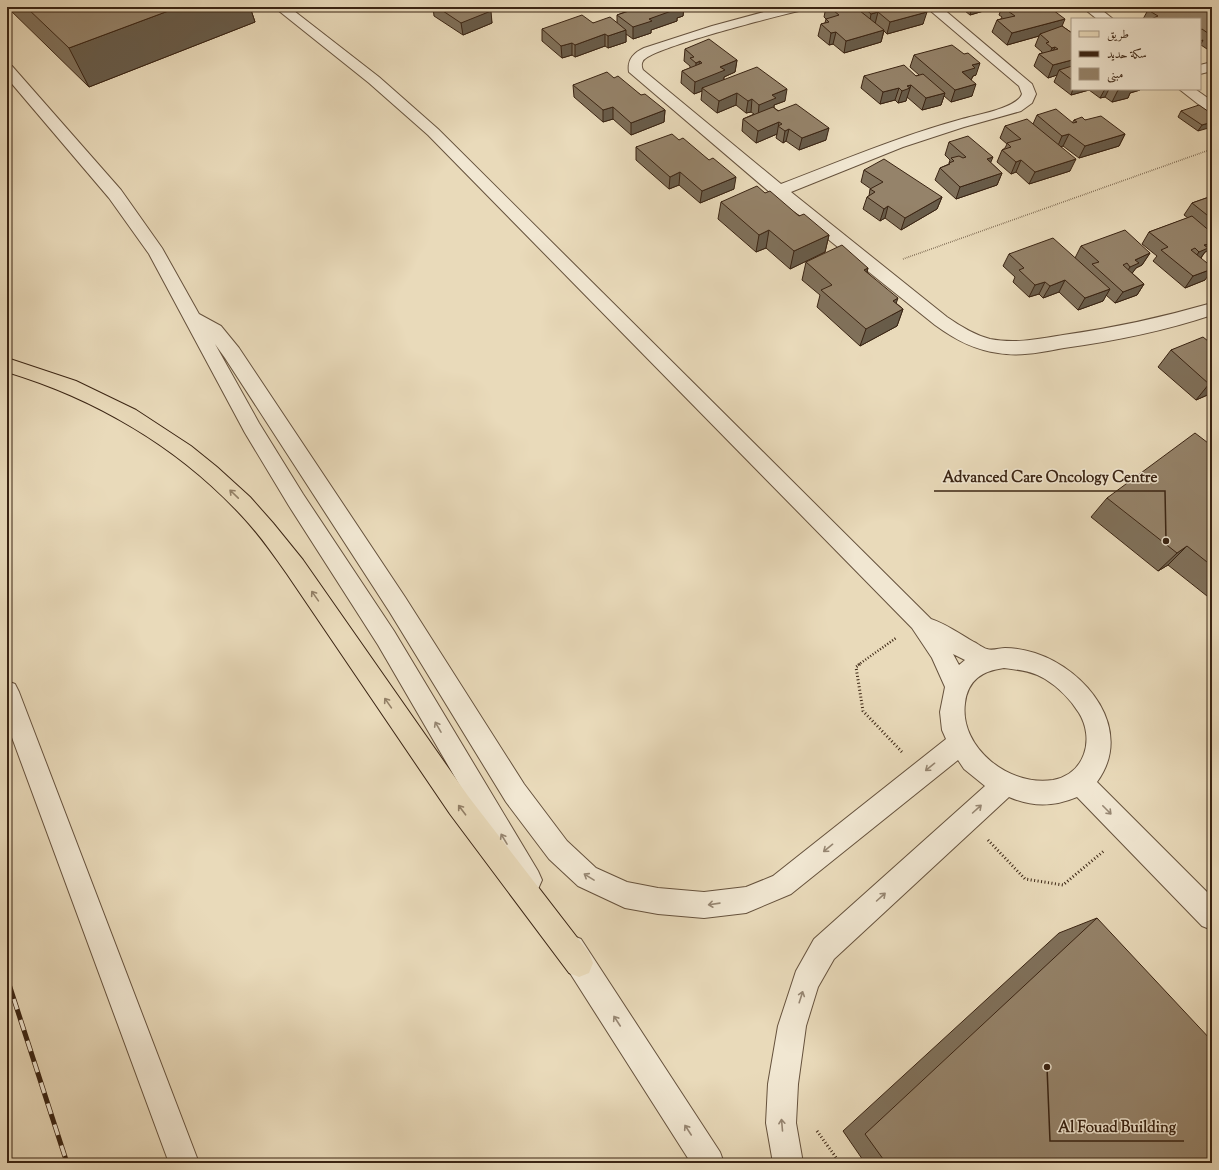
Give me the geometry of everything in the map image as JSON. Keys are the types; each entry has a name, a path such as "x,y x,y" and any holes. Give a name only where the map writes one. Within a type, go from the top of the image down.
{"main road":[{"path":"7,365 60,383 94,397 132,416 168,439 197,461 235,495 266,529 295,567 459,805 579,963"}],"street":[{"path":"281,7 374,80 433,132 920,621 941,652 956,686"},
{"path":"798,7 736,22 691,36 644,54 637,59 634,66 636,72 641,78 875,269 958,333 977,342 999,347 1020,348 1112,335 1180,320 1212,309"},
{"path":"779,191 898,144 959,124 1016,108 1027,100 1029,94 1025,84 933,7"},
{"path":"1084,9 1088,18"},
{"path":"1084,9 1104,18"},
{"path":"1201,70 1212,66"},
{"path":"7,69 115,194 156,252 222,375 260,441 296,500 386,638 500,833 579,963 709,1163"},
{"path":"1201,87 1212,95"},
{"path":"1187,90 1212,108"},
{"path":"192,317 215,331 224,342 397,604 515,793 558,850 587,877 625,895 658,901 704,905 746,900 782,885 960,743"},
{"path":"920,621 952,642 987,661"},
{"path":"1004,658 1022,660 1040,665 1056,673 1084,699 1095,722 1098,745 1096,759 1089,772 1079,782 1068,789 1053,793 1037,794 1020,790 1005,784 986,773 971,759 960,743 952,723 951,704 956,686 968,671 987,661 1004,658"},
{"path":"7,692 184,1163"},
{"path":"1079,782 1212,916"},
{"path":"788,1163 782,1123 782,1107 783,1084 792,1026 806,982 824,949 1005,784"}],"path":[{"path":"875,269 1212,149"}],"building":[{"path":"26,7 179,7 69,48"},
{"path":"437,7 486,7 491,11 461,23"},
{"path":"632,7 675,7 677,9 649,19 652,21 633,27 617,15 635,9"},
{"path":"829,7 855,7 884,30 846,41 836,32 831,33 821,24 829,22 826,19 839,15"},
{"path":"863,7 920,7 927,12 890,22 878,12 871,14"},
{"path":"1008,7 1049,7 1065,19 1012,33 997,20 1015,16 1005,9 1009,8"},
{"path":"1158,7 1177,7 1182,10 1189,8 1187,7 1212,7 1212,36 1201,30 1201,18 1153,18 1158,16 1148,10"},
{"path":"582,15 593,23 610,17 626,30 608,36 605,34 575,45 572,43 561,46 542,29"},
{"path":"1062,26 1071,32 1071,60 1053,65 1039,54 1058,49 1055,47 1052,48 1046,43 1049,42 1040,34"},
{"path":"709,39 737,60 720,67 725,70 695,82 682,71 702,63 700,61 696,63 690,58 694,57 685,49"},
{"path":"952,45 964,54 968,53 980,63 972,65 975,68 962,72 976,84 955,90 914,55"},
{"path":"904,65 916,76 923,74 945,93 926,98 911,85 907,86 910,88 902,91 899,88 883,92 864,76"},
{"path":"1071,66 1071,79 1059,70"},
{"path":"757,67 787,89 772,95 776,98 759,105 752,99 748,101 737,93 719,101 702,88"},
{"path":"607,72 614,78 618,76 641,95 645,94 665,110 631,123 613,107 603,110 573,85"},
{"path":"796,104 829,128 802,138 789,129 785,131 778,126 782,124 779,122 758,131 743,119 773,107 778,111"},
{"path":"1199,105 1212,114 1212,122 1202,125 1181,111"},
{"path":"1056,109 1073,123 1077,122 1074,120 1082,117 1085,120 1101,116 1125,134 1085,146 1069,134 1062,136 1037,115"},
{"path":"1027,119 1076,159 1035,172 1021,160 1016,162 1002,150 1011,147 1007,143 1021,139 1005,126"},
{"path":"672,134 679,140 683,138 709,160 713,158 736,177 702,191 680,172 670,177 636,147"},
{"path":"968,136 993,157 987,159 1002,173 960,187 940,168 954,161 951,158 959,156 963,158 966,157 949,142"},
{"path":"884,159 942,197 905,218 888,206 884,209 867,197 875,192 870,189 883,182 864,170"},
{"path":"757,186 765,193 770,191 799,216 804,214 829,235 794,251 769,230 759,235 721,202"},
{"path":"1212,196 1212,219 1192,203"},
{"path":"1192,216 1212,233 1212,240 1207,242 1209,244 1204,245 1208,248 1199,252 1195,248 1191,250 1212,267 1212,269 1193,276 1161,250 1168,247 1149,232"},
{"path":"1125,230 1150,253 1135,260 1139,263 1130,267 1127,263 1123,265 1144,284 1123,292 1092,264 1099,262 1081,246"},
{"path":"1053,238 1110,289 1085,298 1065,280 1050,286 1045,282 1035,285 1019,270 1024,268 1009,254"},
{"path":"842,245 868,268 864,270 898,298 893,301 903,309 866,329 821,290 832,285 806,262"},
{"path":"1203,337 1208,341 1212,339 1212,383 1209,384 1171,350"},
{"path":"1195,433 1212,446 1212,566 1187,546 1177,553 1107,498"},
{"path":"1097,918 1212,1041 1212,1163 886,1163 865,1134"}],"railway":[{"path":"7,978 67,1163"}],"place":[{"name":"Advanced Care Oncology Centre","path":"1166,541"},
{"name":"Al Fouad Building","path":"1047,1067"}]}
